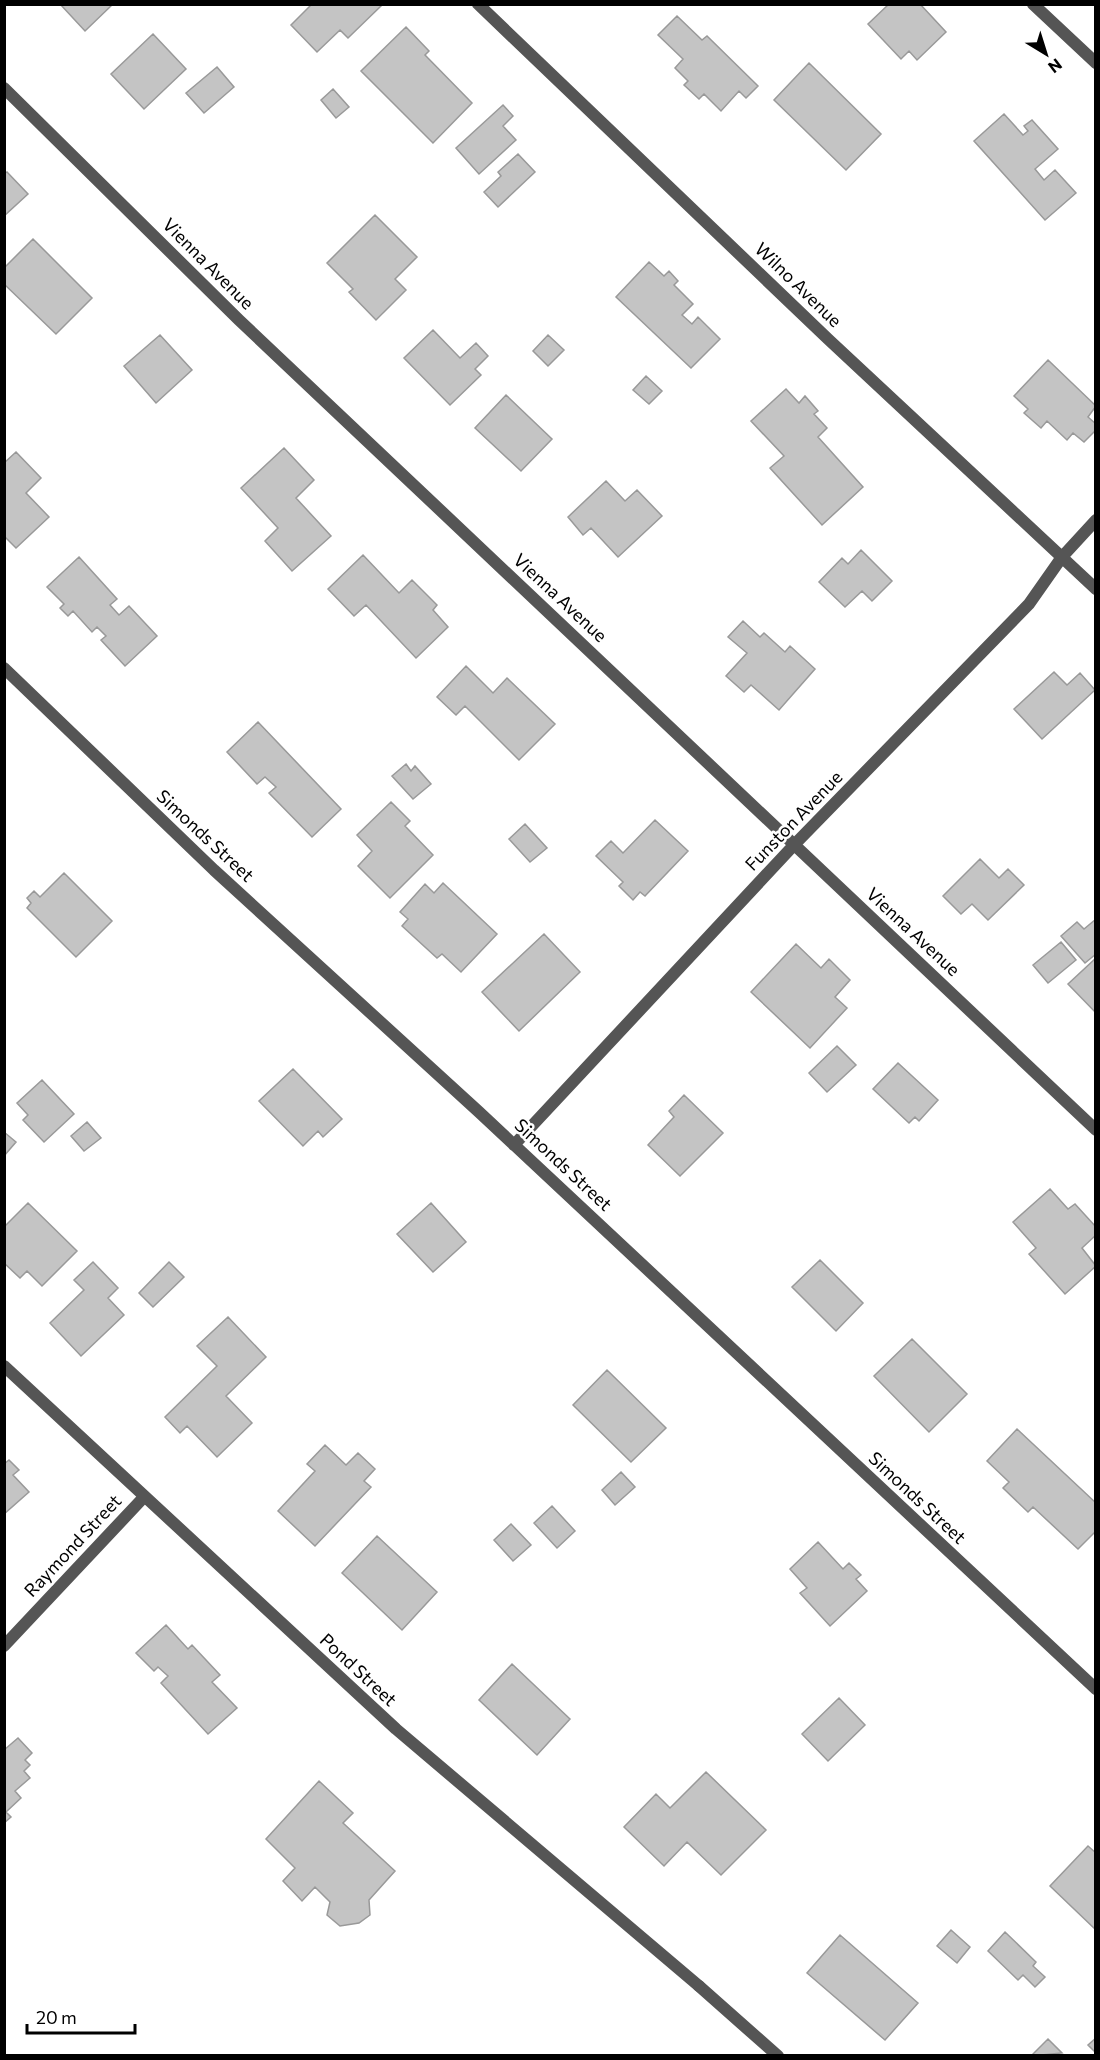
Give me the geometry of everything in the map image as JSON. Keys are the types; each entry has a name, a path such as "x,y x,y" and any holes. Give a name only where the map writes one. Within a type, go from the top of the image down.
{"street":[{"name":"Wilno Avenue","path":"478,4 828,339 1095,589"},
{"path":"1032,4 1095,63"},
{"name":"Vienna Avenue","path":"4,87 239,320 1095,1130"},
{"name":"Funston Avenue","path":"514,1145 794,845 1029,604 1062,557 1095,520"},
{"name":"Simonds Street","path":"4,668 214,870 514,1145 1095,1689"},
{"name":"Pond Street","path":"4,1366 396,1729 778,2055"},
{"name":"Raymond Street","path":"4,1646 144,1497"}],"building":[{"path":"60,4 113,4 85,31"},
{"path":"312,4 382,5 348,38 340,30 317,52 291,25"},
{"path":"889,4 920,4 946,32 917,60 909,51 901,59 868,24"},
{"path":"677,16 702,40 707,36 758,86 746,98 739,91 721,111 704,94 699,99 684,85 688,81 675,68 683,59 658,35"},
{"path":"406,27 429,51 425,55 472,103 433,143 361,71"},
{"path":"153,34 186,69 144,109 111,74"},
{"path":"809,63 881,134 846,170 774,100"},
{"path":"217,67 234,87 204,113 186,93"},
{"path":"333,89 349,107 336,118 321,100"},
{"path":"503,105 513,116 503,126 516,140 479,174 456,148"},
{"path":"1004,114 1023,135 1028,131 1024,126 1032,120 1058,149 1035,169 1044,180 1055,170 1076,193 1045,220 974,141"},
{"path":"518,154 535,172 498,207 484,192 501,176 498,172"},
{"path":"7,172 28,194 4,216 4,174"},
{"path":"375,215 417,257 395,279 406,290 376,320 349,292 353,289 327,263"},
{"path":"33,239 92,298 56,334 4,284 4,268"},
{"path":"649,262 664,276 669,271 678,281 674,285 693,304 682,315 692,324 698,317 720,339 691,368 616,297"},
{"path":"433,330 460,358 476,343 488,356 475,369 481,375 450,405 404,358"},
{"path":"160,335 192,370 156,403 124,366"},
{"path":"548,335 564,350 548,366 533,351"},
{"path":"1048,360 1096,406 1088,417 1096,424 1096,430 1084,442 1073,433 1067,440 1047,421 1041,428 1024,413 1028,409 1014,396"},
{"path":"646,376 662,391 649,404 633,390"},
{"path":"786,389 799,403 805,396 818,411 814,414 827,428 818,437 863,487 822,525 770,468 784,456 751,421"},
{"path":"506,395 552,439 521,471 475,428"},
{"path":"284,448 314,480 296,498 331,536 292,571 265,541 278,528 241,488"},
{"path":"16,452 41,478 26,493 49,517 16,548 4,536 4,463"},
{"path":"606,481 625,501 637,490 662,516 618,557 591,528 583,535 568,517"},
{"path":"861,550 892,581 872,601 862,591 845,607 819,582 842,558 848,564"},
{"path":"363,555 399,593 412,580 437,605 433,610 448,627 416,658 366,605 354,616 328,589"},
{"path":"79,557 117,599 110,605 119,615 129,606 157,636 125,666 101,640 106,636 97,627 92,632 73,611 68,616 60,608 64,604 47,587"},
{"path":"743,621 760,637 764,633 785,652 790,646 815,669 779,710 751,685 744,692 726,676 747,653 728,637"},
{"path":"466,666 493,693 507,678 555,724 519,760 465,706 456,715 437,697"},
{"path":"1054,672 1067,685 1080,673 1095,690 1042,739 1014,709"},
{"path":"258,722 341,809 312,837 269,793 276,787 265,777 257,784 227,752"},
{"path":"406,764 411,771 415,766 431,784 413,799 392,776"},
{"path":"391,802 410,821 405,826 433,855 390,898 358,866 372,851 357,835"},
{"path":"655,820 688,851 645,896 640,892 633,900 619,886 623,882 596,856 611,841 623,853"},
{"path":"525,824 547,848 530,862 509,839"},
{"path":"980,859 999,878 1008,869 1024,885 988,920 972,904 961,914 943,896"},
{"path":"64,873 112,921 76,957 27,908 31,903 27,898 34,891 40,897"},
{"path":"443,883 497,934 461,972 442,954 437,958 402,926 408,919 400,912 425,884 434,893"},
{"path":"1096,919 1096,954 1085,963 1061,936 1077,922 1084,929"},
{"path":"544,934 580,972 519,1031 482,992"},
{"path":"1061,942 1076,960 1048,983 1033,965"},
{"path":"796,944 821,968 829,959 850,980 835,997 847,1008 810,1048 751,992"},
{"path":"1096,958 1096,1013 1068,984"},
{"path":"837,1046 856,1065 827,1092 809,1073"},
{"path":"898,1063 938,1100 919,1121 915,1117 909,1123 873,1089"},
{"path":"293,1069 342,1119 323,1137 318,1131 303,1146 259,1101"},
{"path":"42,1080 74,1114 44,1142 23,1120 28,1115 17,1103"},
{"path":"684,1095 723,1133 680,1176 648,1145 674,1117 669,1111"},
{"path":"87,1122 101,1138 84,1151 71,1136"},
{"path":"4,1132 16,1142 4,1156"},
{"path":"1050,1189 1068,1209 1075,1204 1096,1227 1096,1235 1082,1248 1096,1266 1065,1294 1029,1254 1036,1248 1013,1222"},
{"path":"28,1203 77,1251 42,1286 27,1271 20,1278 4,1263 4,1227"},
{"path":"431,1203 466,1242 433,1272 397,1234"},
{"path":"820,1260 863,1303 836,1331 792,1287"},
{"path":"93,1262 118,1288 108,1298 124,1315 81,1356 50,1323 84,1290 74,1280"},
{"path":"169,1262 184,1277 153,1307 139,1293"},
{"path":"228,1317 266,1357 226,1396 252,1423 217,1457 187,1426 180,1433 165,1417 217,1366 197,1346"},
{"path":"912,1339 967,1394 929,1432 874,1376"},
{"path":"607,1370 666,1428 631,1462 573,1405"},
{"path":"1017,1429 1096,1503 1096,1531 1078,1549 1033,1507 1028,1512 1003,1488 1009,1482 987,1461"},
{"path":"325,1445 346,1465 358,1453 375,1469 364,1481 371,1487 315,1546 278,1511 315,1471 307,1464"},
{"path":"9,1460 19,1470 13,1475 29,1492 4,1514 4,1464"},
{"path":"621,1472 635,1487 615,1505 602,1490"},
{"path":"552,1506 575,1531 557,1548 534,1523"},
{"path":"511,1524 531,1545 513,1561 494,1540"},
{"path":"377,1536 437,1592 402,1630 342,1573"},
{"path":"818,1542 843,1569 849,1563 861,1575 856,1579 867,1591 830,1626 800,1593 807,1588 790,1569"},
{"path":"166,1625 188,1649 192,1645 220,1675 212,1682 237,1708 208,1734 161,1683 168,1676 158,1667 154,1671 136,1653"},
{"path":"512,1664 570,1719 537,1755 479,1700"},
{"path":"839,1698 865,1725 828,1761 802,1734"},
{"path":"18,1738 32,1753 25,1760 30,1765 24,1771 30,1778 15,1791 21,1798 6,1812 11,1817 4,1823 4,1750"},
{"path":"706,1772 766,1830 721,1875 687,1842 664,1866 624,1827 656,1794 670,1808"},
{"path":"319,1781 353,1813 343,1823 395,1871 369,1900 370,1915 359,1923 340,1926 327,1915 330,1902 315,1887 302,1901 283,1881 295,1868 266,1839"},
{"path":"1088,1846 1096,1853 1096,1930 1050,1886"},
{"path":"951,1930 970,1947 957,1963 937,1946"},
{"path":"1005,1932 1036,1962 1033,1966 1045,1977 1035,1987 1023,1975 1018,1980 988,1951"},
{"path":"840,1935 918,2003 885,2040 807,1973"},
{"path":"1096,2038 1096,2053 1088,2045"},
{"path":"1048,2039 1062,2053 1031,2056"}]}
